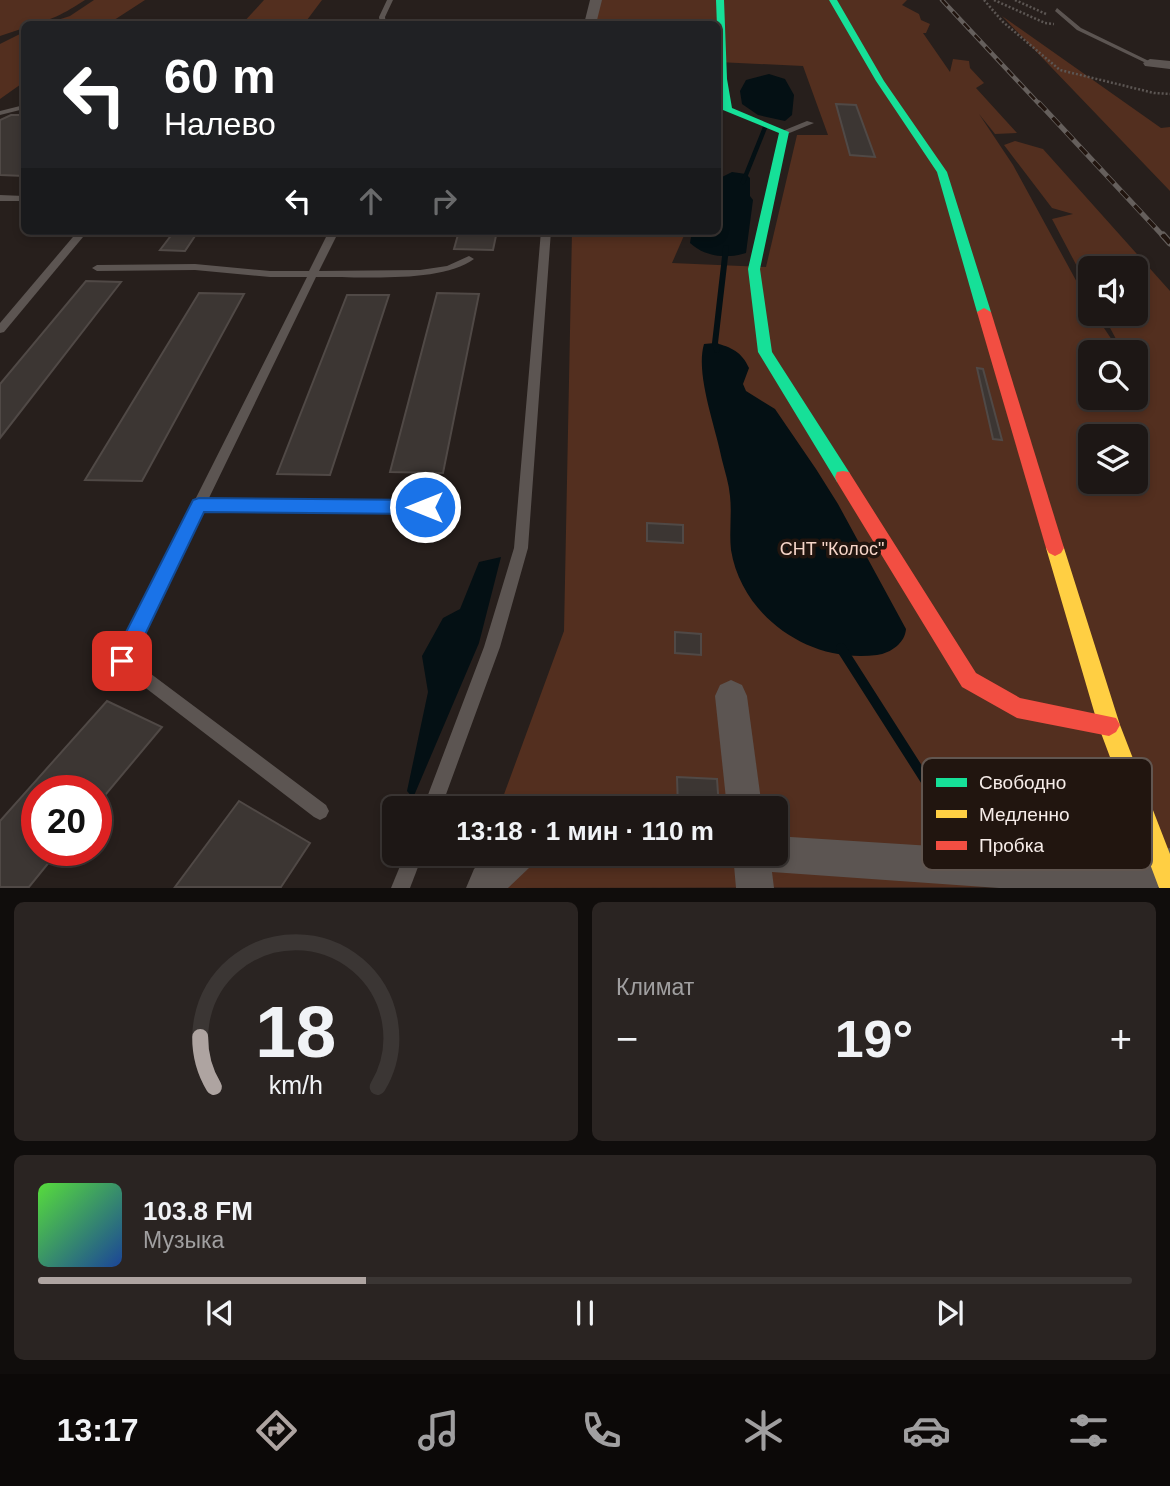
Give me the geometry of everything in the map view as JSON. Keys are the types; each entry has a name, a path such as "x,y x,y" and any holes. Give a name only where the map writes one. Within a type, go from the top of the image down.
{"street":[{"path":"591,21 596,0"},
{"path":"720,0 720,21"},
{"path":"833,0 880,81 942,172 1109,725 1122,758"},
{"path":"721,83 728,110 784,132 754,269 765,352 969,680 1017,708 1109,725"},
{"path":"731,696 744,796"},
{"path":"1015,870 1122,877 1168,872 1152,832"},
{"path":"788,855 922,864"},
{"path":"485,887 504,866"},
{"path":"752,866 755,887"}],"lane":[{"path":"383,21 390,0"},
{"path":"1057,10 1079,29 1159,63"},
{"path":"0,113 21,108"},
{"path":"784,132 810,122"},
{"path":"0,198 21,199"},
{"path":"0,330 80,235"},
{"path":"320,811 122,661 332,235"},
{"path":"437,796 471,709 521,548 547,235"},
{"path":"97,268 195,267 270,274 420,273 449,268 469,259"},
{"path":"199,505 425,507"},
{"path":"400,887 409,866"}],"path":[{"path":"984,0 1003,22 1060,70 1154,93 1170,94"},
{"path":"994,0 1045,23 1079,29"},
{"path":"1015,0 1067,26"}],"green space":[{"path":"0,0 85,0 44,21 21,21 21,29 0,36"},
{"path":"94,0 145,0 113,21 54,21 70,16"},
{"path":"264,0 322,0 306,21 245,21"},
{"name":"СНТ \"Колос\"","path":"601,0 907,0 902,5 930,24 926,33 923,33 950,72 953,59 969,61 970,68 984,83 976,88 1017,133 995,134 979,114 1013,165 1078,284 1078,326 1103,326 1112,340 1078,340 1078,410 1148,410 1148,340 1117,340 1109,326 1148,326 1148,266 1170,291 1170,887 471,888 478,866 788,866 788,796 503,796 564,631 572,235 684,235 672,263 766,267 797,135 828,135 803,66 721,62 721,21 596,21"},
{"path":"1002,16 1161,128 1170,127 1170,191"},
{"path":"21,34 21,84 0,99 0,44"},
{"name":"СНТ \"Колос\"","path":"1015,141 1043,149 1139,256 1078,256 1078,268 1052,219 1073,214 1052,208 1004,145"}],"shaded area":[{"path":"769,74 785,79 794,95 792,115 785,121 758,115 742,104 740,91 746,80"},
{"path":"732,172 746,174 750,178 750,196 753,200 746,253 731,256 709,254 690,243 691,235 721,235 721,178"},
{"path":"715,343 731,348 743,358 749,368 743,384 746,391 775,409 838,504 906,629 903,639 892,650 877,655 852,656 827,652 783,631 764,615 749,596 738,574 731,550 731,510 727,478 704,385 704,344"},
{"path":"501,557 479,643 414,796 411,796 407,791 428,692 422,656 443,618 460,609 479,562"}],"building":[{"path":"836,104 856,105 875,157 850,155"},
{"path":"11,115 21,115 21,176 0,175 0,120"},
{"path":"171,235 196,235 185,251 160,250"},
{"path":"458,235 496,235 493,250 454,249"},
{"path":"86,281 121,282 0,438 0,384"},
{"path":"199,293 244,294 142,481 85,480"},
{"path":"437,293 479,294 443,473 390,472"},
{"path":"347,295 389,295 330,475 277,474"},
{"path":"977,368 983,369 1002,440 993,439"},
{"path":"647,523 683,525 683,543 647,541"},
{"path":"675,632 701,634 701,655 675,653"},
{"path":"107,701 162,727 112,787 112,775 41,775"},
{"path":"677,777 717,779 718,796 678,796"},
{"path":"21,797 21,866 46,866 29,887 0,887 0,821"},
{"path":"239,801 310,843 281,887 175,887"}],"waterway":[{"path":"743,182 766,125"},
{"path":"717,350 715,343 726,248"},
{"path":"841,648 922,775"}],"railway":[{"path":"942,0 1040,105"},
{"path":"1039,103 1164,237"},
{"path":"1163,235 1170,243"}],"traffic: fast":[{"path":"720,0 721,21"},
{"path":"833,0 880,81 942,172 984,312"},
{"path":"721,26 723,79 728,110 784,132 754,269 765,352 843,477"}],"traffic: slow":[{"path":"1055,548 1122,758"},
{"path":"1152,838 1170,885"}],"traffic: jam":[{"path":"984,312 1055,548"},
{"path":"843,477 969,680 1017,708 1109,725"}],"route":[{"path":"122,661 199,505 425,507"}]}
